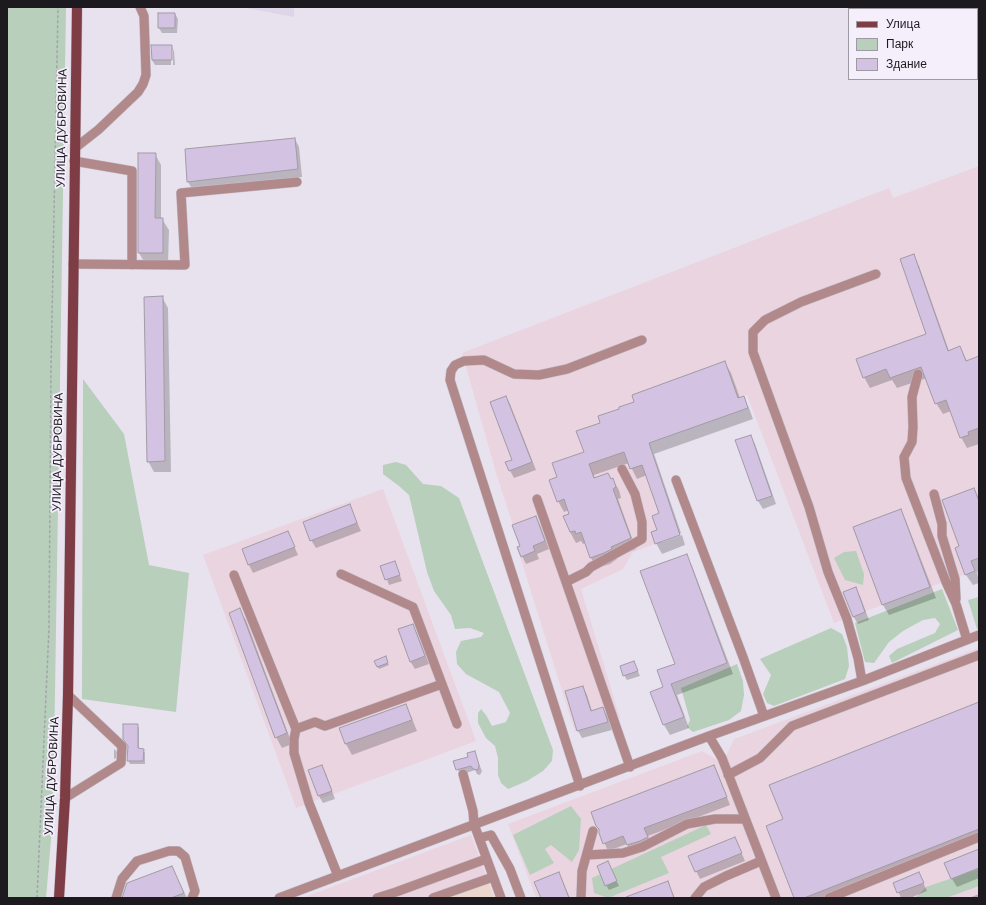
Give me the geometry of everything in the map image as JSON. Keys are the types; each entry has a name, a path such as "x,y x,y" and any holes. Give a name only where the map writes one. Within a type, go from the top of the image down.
{"main road":[{"name":"УЛИЦА ДУБРОВИНА","path":"58,898 65,798 68,695 77,7"}],"street":[{"path":"74,148 98,130 138,92 143,84 146,75 144,16 140,7"},
{"path":"74,161 132,171 132,264"},
{"path":"73,264 185,265 181,193 297,182"},
{"path":"862,680 858,658 846,619 828,572 809,507 753,352 753,332 765,320 801,302 876,274"},
{"path":"580,786 450,380 451,371 454,365 464,361 484,360 514,374 539,374 567,369 642,340"},
{"path":"918,374 912,396 912,442 904,456 906,478 956,604 967,640"},
{"path":"566,582 586,572 590,567 642,540 642,522 635,494 622,469"},
{"path":"676,480 764,716"},
{"path":"934,494 942,524 942,536 954,579 956,604"},
{"path":"537,499 630,767"},
{"path":"342,574 413,607 457,724"},
{"path":"234,575 296,729 294,753 309,803 338,876"},
{"path":"279,898 979,635"},
{"path":"728,775 760,758 792,726 979,655"},
{"path":"296,729 315,722 325,726 442,684"},
{"path":"65,798 121,763 122,746 68,695"},
{"path":"709,736 722,758 776,898"},
{"path":"462,774 473,811 474,824 501,898"},
{"path":"587,855 623,853 642,847 686,824 715,819 745,819"},
{"path":"582,898 582,871 593,831"},
{"path":"479,838 491,836 510,869 521,898"},
{"path":"829,898 979,837"},
{"path":"116,898 122,879 137,861 170,851 178,851 185,856 194,891 192,898"},
{"path":"377,898 486,859"},
{"path":"695,898 704,887 761,861"},
{"path":"433,898 493,877"}],"path":[{"path":"37,898 49,628 51,361 58,7"}],"shaded area":[{"path":"234,7 294,7 294,17 246,8"},
{"path":"979,166 979,558 971,561 975,571 834,623 747,395 645,431 680,535 633,552 623,569 581,589 620,718 575,732 517,547 520,546 497,476 462,353 889,188 893,198"},
{"path":"383,489 476,741 296,808 203,555"},
{"path":"979,648 979,898 536,898 508,824 702,751 718,760 726,756 734,739"},
{"path":"471,835 489,883 447,898 302,898"},
{"path":"489,883 494,898 447,898"}],"green space":[{"path":"7,7 66,7 53,816 46,898 7,898"},
{"path":"83,379 124,434 149,565 189,573 176,712 82,699"},
{"path":"396,462 406,465 423,484 441,486 459,498 553,750 552,761 543,771 527,781 508,789 501,783 498,775 498,758 495,746 486,738 478,723 478,713 481,709 492,726 506,722 510,713 499,692 466,674 457,664 456,652 461,641 481,637 484,633 470,628 455,629 451,615 434,591 427,572 409,495 383,474 383,465"},
{"path":"856,551 864,574 863,585 845,580 834,558 844,552"},
{"path":"942,589 958,630 892,663 889,656 897,649 935,633 940,624 935,618 923,620 903,631 889,642 874,663 865,662 855,623"},
{"path":"979,597 979,628 977,629 968,600"},
{"path":"831,628 842,634 847,647 849,666 845,679 774,706 767,703 763,694 771,675 760,659"},
{"path":"737,664 743,681 744,695 741,711 729,720 693,732 687,727 690,720 681,688"},
{"path":"571,806 581,819 579,850 572,862 551,845 545,849 554,863 530,875 513,835"},
{"path":"706,825 711,834 661,857 669,873 608,898 594,893 592,878"},
{"path":"979,869 979,886 946,898 915,898 926,887"}],"building":[{"path":"158,13 175,13 175,28 158,28"},
{"path":"151,45 172,45 172,60 152,60"},
{"path":"295,138 298,169 187,182 185,149"},
{"path":"138,153 156,153 155,218 163,218 163,253 138,253"},
{"path":"914,254 948,351 960,346 966,361 979,356 979,428 968,432 969,435 960,438 946,400 935,404 921,367 890,378 886,369 863,378 856,359 926,334 900,259"},
{"path":"163,296 165,461 147,462 144,297"},
{"path":"725,361 738,398 744,396 748,408 649,443 680,535 655,544 651,532 657,530 652,516 659,513 642,465 630,469 624,452 589,464 594,478 608,473 611,479 613,478 616,487 613,489 631,538 611,547 612,549 604,553 590,558 581,532 576,534 575,531 570,532 563,516 569,514 564,499 557,502 549,480 557,477 552,463 584,452 576,431 600,423 598,416 634,402 632,395"},
{"path":"506,396 532,462 509,471 505,462 512,460 490,402"},
{"path":"751,435 772,496 757,501 735,440"},
{"path":"974,488 979,501 979,558 971,561 975,571 965,575 955,548 959,546 942,500"},
{"path":"350,504 357,523 310,541 303,522"},
{"path":"901,509 930,587 882,605 853,527"},
{"path":"536,516 545,541 533,546 535,551 521,557 517,547 520,546 512,525"},
{"path":"288,531 295,547 248,565 242,549"},
{"path":"687,554 727,663 671,684 684,717 663,725 650,692 663,687 657,670 675,664 640,571"},
{"path":"395,561 400,575 385,580 380,566"},
{"path":"856,587 865,612 853,617 843,592"},
{"path":"240,608 287,733 275,738 229,613"},
{"path":"413,624 425,656 410,662 398,629"},
{"path":"386,656 388,663 377,667 374,661"},
{"path":"634,661 638,671 623,676 620,666"},
{"path":"583,686 591,711 603,707 608,722 577,731 565,691"},
{"path":"979,702 979,829 804,898 794,898 766,826 783,819 769,785"},
{"path":"406,704 412,720 345,744 339,728"},
{"path":"123,724 138,724 138,748 144,749 143,761 127,761 128,746 123,739"},
{"path":"475,751 479,765 478,770 473,769 471,766 456,770 453,761 468,757 467,753"},
{"path":"322,765 332,791 318,796 308,770"},
{"path":"714,765 727,797 644,828 648,837 640,841 627,845 623,836 603,844 599,829 596,826 591,812"},
{"path":"735,837 742,853 695,872 688,856"},
{"path":"979,849 979,868 951,879 944,863"},
{"path":"608,861 617,881 605,886 597,866"},
{"path":"172,866 184,893 171,898 122,898 127,883"},
{"path":"559,872 569,898 541,898 534,882"},
{"path":"919,872 924,883 897,893 893,883"},
{"path":"668,881 674,898 626,898 626,897"}]}
